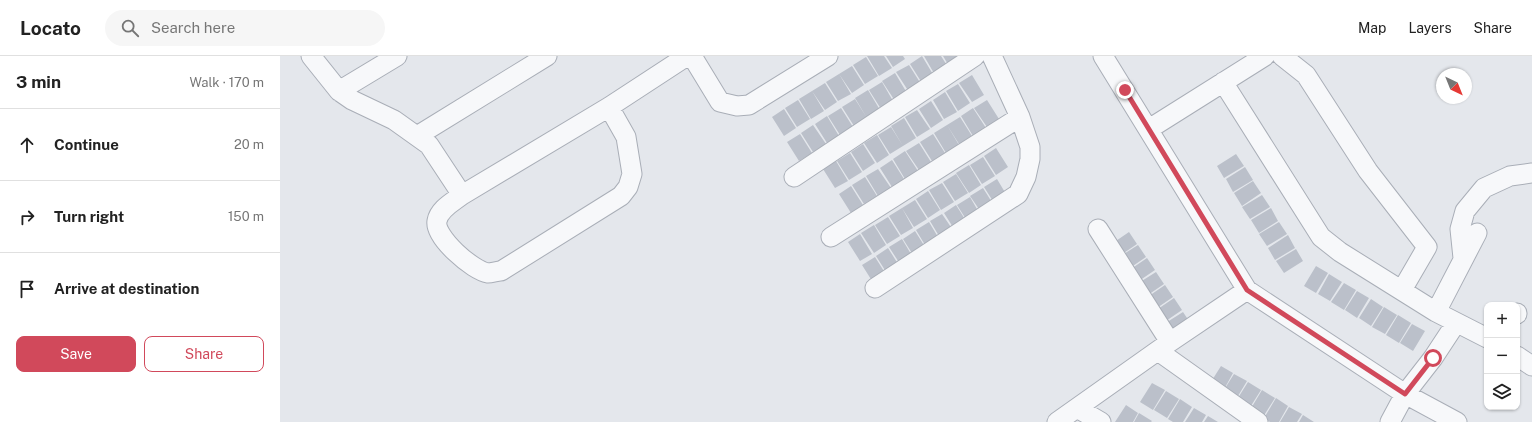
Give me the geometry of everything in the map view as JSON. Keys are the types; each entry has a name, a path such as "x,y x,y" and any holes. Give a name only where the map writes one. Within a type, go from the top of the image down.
{"street":[{"path":"311,56 339,91 352,100 394,120 417,136 428,146 462,195"},
{"path":"339,91 397,56"},
{"path":"417,136 547,56"},
{"path":"609,107 626,137 632,174 628,187 621,196 501,271 489,273 475,268 445,242 437,229 437,220 442,211 462,195 609,107 687,56"},
{"path":"692,56 720,102 737,106 749,104 828,56"},
{"path":"794,177 975,56"},
{"path":"1103,56 1247,290 1405,394 1457,422"},
{"path":"1149,129 1265,56"},
{"path":"1282,56 1306,75 1368,171 1427,247 1402,290"},
{"path":"875,288 1018,194 1026,178 1030,159 1030,147 998,58"},
{"path":"1223,82 1321,237 1340,252 1436,312 1484,337"},
{"path":"831,237 1020,117"},
{"path":"1463,258 1460,229 1465,210 1484,188 1510,176 1532,172"},
{"path":"1098,229 1164,346 1258,422"},
{"path":"1436,312 1477,233"},
{"path":"1057,422 1164,346 1247,290"},
{"path":"1390,422 1405,394 1433,358 1456,323"},
{"path":"1520,358 1532,366"},
{"path":"1077,408 1102,422"}],"building":[{"path":"867,56 884,56 892,68 879,76"},
{"path":"886,56 903,56 905,59 893,67"},
{"path":"922,56 934,76 922,83 910,64"},
{"path":"924,56 941,56 948,67 935,75"},
{"path":"943,56 960,56 949,66"},
{"path":"866,57 878,76 865,84 853,65"},
{"path":"909,65 921,84 909,92 896,72"},
{"path":"852,66 864,85 852,93 839,74"},
{"path":"895,73 907,93 895,101 882,81"},
{"path":"839,74 851,94 838,101 826,82"},
{"path":"972,75 984,95 972,102 959,83"},
{"path":"882,82 893,101 881,109 869,90"},
{"path":"825,83 837,102 825,110 812,91"},
{"path":"958,84 970,103 958,111 946,91"},
{"path":"868,90 880,110 867,118 855,98"},
{"path":"812,91 824,111 811,119 799,99"},
{"path":"945,92 957,112 944,119 933,100"},
{"path":"855,99 867,118 854,126 842,107"},
{"path":"798,100 810,119 797,127 785,108"},
{"path":"987,100 999,119 987,127 974,108"},
{"path":"931,101 943,120 931,128 919,109"},
{"path":"841,108 853,127 840,135 828,116"},
{"path":"973,108 986,128 973,136 961,116"},
{"path":"784,109 796,128 784,136 772,117"},
{"path":"917,110 930,129 917,137 905,117"},
{"path":"827,116 839,136 827,143 815,124"},
{"path":"960,117 972,136 959,144 947,125"},
{"path":"904,118 916,138 903,146 891,126"},
{"path":"813,125 826,144 813,152 801,133"},
{"path":"947,125 959,145 946,153 934,133"},
{"path":"891,127 903,146 890,154 878,135"},
{"path":"800,134 812,153 799,161 787,142"},
{"path":"933,134 945,153 932,161 920,142"},
{"path":"877,135 889,155 877,163 864,143"},
{"path":"919,143 931,162 919,170 906,151"},
{"path":"863,144 875,163 863,171 851,152"},
{"path":"996,148 1008,167 996,175 984,156"},
{"path":"905,151 918,171 905,179 893,159"},
{"path":"850,153 862,172 849,180 837,161"},
{"path":"1236,154 1244,166 1224,178 1217,166"},
{"path":"983,157 995,176 982,184 970,165"},
{"path":"892,160 904,179 892,187 880,168"},
{"path":"836,161 848,181 835,188 823,169"},
{"path":"969,165 981,185 969,193 956,173"},
{"path":"1245,167 1253,180 1233,192 1226,179"},
{"path":"878,169 891,188 878,196 866,176"},
{"path":"956,174 968,193 955,201 943,182"},
{"path":"865,177 877,196 864,204 852,185"},
{"path":"997,179 1009,199 996,206 984,187"},
{"path":"1253,181 1261,193 1242,206 1234,193"},
{"path":"942,183 954,202 941,210 929,190"},
{"path":"851,186 863,205 851,213 839,194"},
{"path":"983,188 995,207 983,215 970,196"},
{"path":"928,191 940,210 928,218 916,199"},
{"path":"1262,195 1270,207 1250,219 1242,207"},
{"path":"970,197 981,216 969,224 957,205"},
{"path":"915,200 927,219 914,227 902,208"},
{"path":"956,205 968,224 956,232 944,213"},
{"path":"902,208 913,228 901,235 889,216"},
{"path":"1271,208 1278,221 1259,233 1251,220"},
{"path":"942,214 955,233 942,241 930,221"},
{"path":"888,217 900,236 887,244 875,225"},
{"path":"929,222 941,242 928,250 916,230"},
{"path":"1279,222 1287,234 1267,246 1259,234"},
{"path":"874,225 886,245 874,253 861,233"},
{"path":"915,231 927,250 915,258 903,239"},
{"path":"1129,232 1137,244 1118,257 1110,245"},
{"path":"860,234 872,254 860,261 848,242"},
{"path":"1288,235 1295,248 1275,260 1268,248"},
{"path":"902,239 914,259 902,267 889,247"},
{"path":"1138,245 1146,257 1127,270 1119,257"},
{"path":"888,248 900,267 888,275 876,256"},
{"path":"1296,249 1303,261 1284,273 1276,261"},
{"path":"875,257 887,276 874,284 862,265"},
{"path":"1147,258 1155,270 1136,283 1128,271"},
{"path":"1316,266 1328,273 1316,293 1304,286"},
{"path":"1156,272 1164,284 1145,297 1137,284"},
{"path":"1329,274 1342,282 1330,301 1318,294"},
{"path":"1344,283 1356,290 1344,310 1331,302"},
{"path":"1165,285 1173,297 1154,310 1146,298"},
{"path":"1357,291 1369,298 1357,318 1345,310"},
{"path":"1174,298 1182,310 1163,323 1155,311"},
{"path":"1371,299 1383,307 1371,326 1359,318"},
{"path":"1384,307 1397,315 1385,334 1372,327"},
{"path":"1183,312 1191,324 1172,337 1164,324"},
{"path":"1398,315 1411,323 1399,343 1386,335"},
{"path":"1412,324 1425,331 1413,351 1400,343"},
{"path":"1221,366 1233,373 1222,393 1209,385"},
{"path":"1234,374 1247,381 1235,401 1222,393"},
{"path":"1248,382 1261,390 1249,409 1236,401"},
{"path":"1152,383 1165,390 1153,410 1140,402"},
{"path":"1262,390 1275,398 1263,417 1250,410"},
{"path":"1166,391 1179,399 1167,418 1154,410"},
{"path":"1276,398 1288,406 1279,422 1270,422 1264,418"},
{"path":"1180,399 1192,407 1183,422 1173,422 1168,419"},
{"path":"1126,405 1138,413 1133,422 1115,422"},
{"path":"1289,407 1302,414 1297,422 1280,422"},
{"path":"1194,408 1206,415 1202,422 1185,422"},
{"path":"1139,413 1152,421 1134,422"},
{"path":"1303,415 1314,422 1299,422"},
{"path":"1208,416 1218,422 1204,422"}],"route":[{"path":"1125,90 1247,290 1405,394 1433,358"}]}
